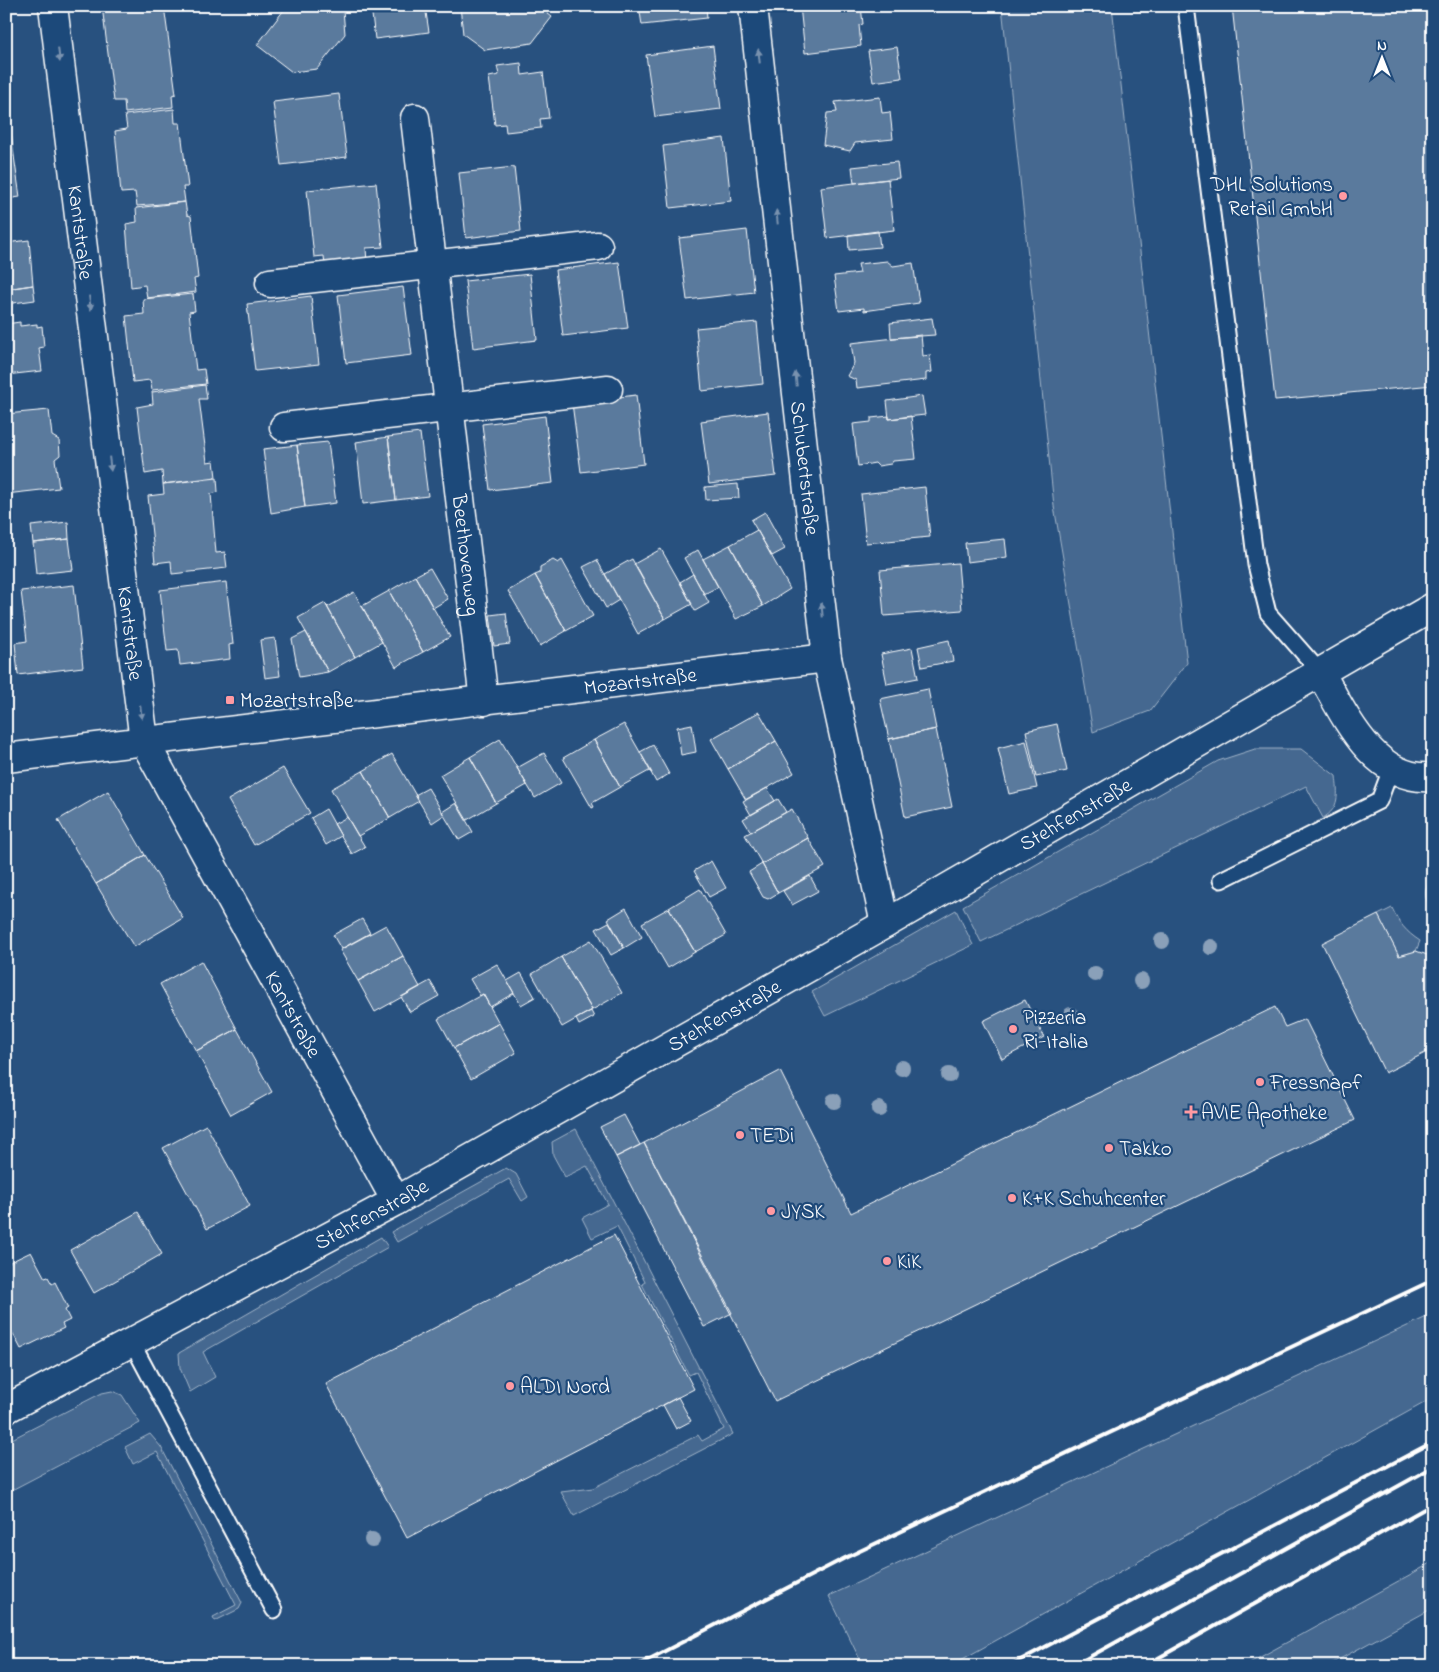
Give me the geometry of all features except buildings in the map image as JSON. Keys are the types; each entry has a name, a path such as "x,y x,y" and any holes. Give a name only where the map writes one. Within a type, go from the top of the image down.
{"street":[{"name":"Kantstraße","path":"53,6 144,741 396,1201"},
{"name":"Schubertstraße","path":"753,6 827,658 885,924"},
{"name":"Beethovenweg","path":"415,118 484,702"},
{"path":"270,283 598,246"},
{"path":"284,427 608,389"},
{"name":"Stehfenstraße","path":"6,1409 396,1201 885,924 1433,607"},
{"name":"Mozartstraße","path":"6,758 484,702 827,658"},
{"path":"1320,672 1370,750 1391,769 1424,778 1433,777"}],"lane":[{"path":"1186,6 1256,565 1268,613 1320,672"},
{"path":"1221,880 1379,802 1391,769"},
{"path":"132,1343 274,1610"}],"shaded area":[{"path":"1002,6 1112,6 1187,663 1150,711 1093,732 1054,506"},
{"path":"1255,749 1301,749 1336,776 1337,800 1329,814 1323,818 1306,786 981,942 963,906 1218,761"},
{"path":"1433,878 1433,909 1427,902 1426,889"},
{"path":"1392,908 1403,927 1420,941 1416,951 1399,956 1378,915"},
{"path":"956,910 973,945 825,1016 812,992"},
{"path":"576,1129 733,1434 574,1516 561,1492 593,1488 698,1435 702,1441 724,1429 696,1372 689,1375 642,1284 645,1282 617,1226 592,1238 582,1218 608,1204 587,1166 565,1177 553,1155 552,1142"},
{"path":"506,1168 516,1174 528,1197 522,1201 509,1179 397,1242 391,1232"},
{"path":"381,1237 388,1247 203,1352 215,1377 190,1392 180,1368 179,1353"},
{"path":"1433,1314 1433,1398 950,1666 863,1666 829,1596"},
{"path":"112,1391 122,1395 140,1423 6,1493 6,1442 102,1393"},
{"path":"150,1434 161,1447 242,1603 239,1609 215,1621 213,1617 236,1605 157,1452 133,1464 125,1447"},
{"path":"1433,1562 1433,1608 1327,1666 1244,1666"}],"railway":[{"path":"636,1666 845,1558 1433,1280"},
{"path":"1009,1666 1433,1442"},
{"path":"1073,1666 1433,1467"},
{"path":"1144,1666 1433,1504"}],"place":[{"name":"DHL Solutions Retail GmbH","path":"1343,196"},
{"name":"Mozartstraße","path":"230,700"},
{"name":"Pizzeria Ri-Italia","path":"1013,1029"},
{"name":"Fressnapf","path":"1260,1082"},
{"name":"AVIE Apotheke","path":"1191,1112"},
{"name":"TEDi","path":"740,1135"},
{"name":"Takko","path":"1109,1148"},
{"name":"K+K Schuhcenter","path":"1012,1198"},
{"name":"JYSK","path":"771,1211"},
{"name":"KiK","path":"887,1261"},
{"name":"ALDI Nord","path":"510,1386"}]}
